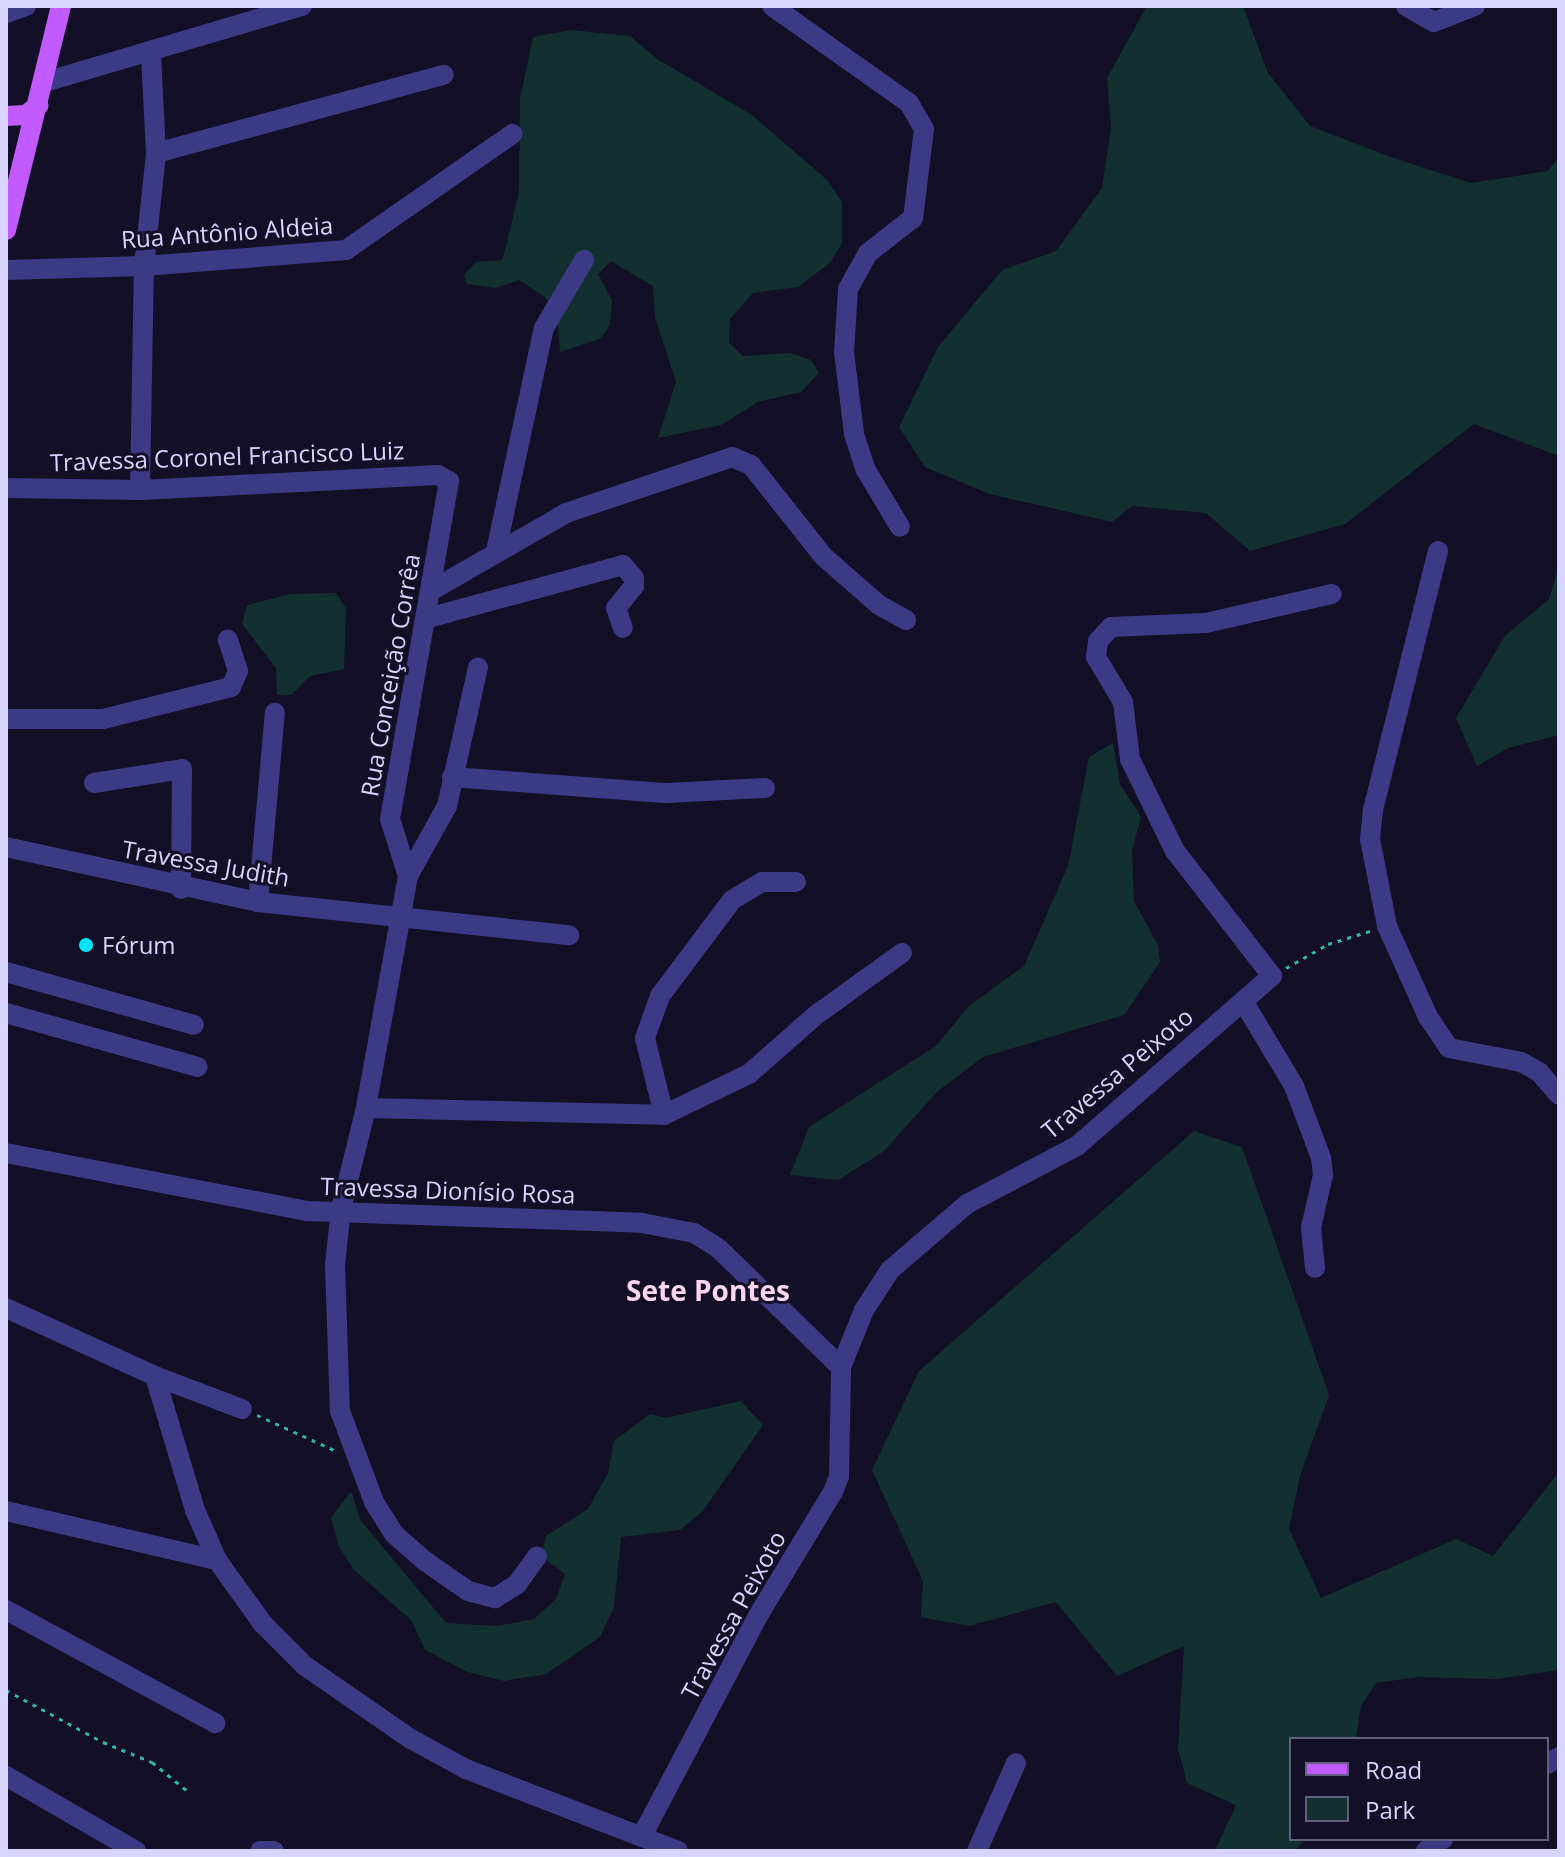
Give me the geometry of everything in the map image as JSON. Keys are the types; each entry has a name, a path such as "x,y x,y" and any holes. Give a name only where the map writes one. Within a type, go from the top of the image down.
{"main road":[{"path":"6,230 45,82 61,6"},
{"path":"6,116 26,115 39,105"}],"street":[{"path":"6,13 26,6"},
{"path":"45,82 151,54 302,6"},
{"path":"772,6 909,103 924,129 913,218 878,243 854,271 846,321 847,395 854,434 866,470 900,527"},
{"path":"1406,6 1434,22 1475,6"},
{"path":"140,490 144,266 156,153 151,54"},
{"path":"156,153 444,75"},
{"name":"Rua Antônio Aldeia","path":"6,270 144,266 346,250 512,134"},
{"path":"496,551 544,328 584,260"},
{"path":"434,589 566,513 710,461 743,459 823,556 879,605 906,620"},
{"name":"Travessa Coronel Francisco Luiz","path":"6,488 140,490 370,476 438,475 449,481"},
{"name":"Rua Conceição Corrêa","path":"408,876 390,819 434,589 449,481"},
{"path":"1438,551 1373,810 1370,839 1387,926 1428,1017 1449,1048 1521,1062 1539,1072 1559,1095"},
{"path":"428,618 623,565 634,578 634,586 616,608 623,628"},
{"path":"1272,976 1175,851 1130,759 1123,702 1095,648 1111,627 1206,623 1332,594"},
{"path":"6,719 103,719 231,687 238,671 228,640"},
{"name":"Rua Conceição Corrêa","path":"478,667 447,806 408,876 366,1108 341,1209 335,1264 340,1411 374,1502 394,1534 468,1591 482,1597 506,1594 537,1556"},
{"path":"258,902 275,713"},
{"path":"94,783 182,769 181,889"},
{"path":"452,777 667,793 765,788"},
{"name":"Travessa Judith","path":"6,847 181,889 258,902 569,935"},
{"path":"664,1115 645,1038 660,996 732,900 762,882 796,882"},
{"path":"366,1108 664,1115 749,1074 816,1015 902,953"},
{"path":"6,972 194,1025"},
{"name":"Travessa Peixoto","path":"643,1834 759,1614 833,1492 839,1476 841,1367 864,1310 890,1270 967,1204 1077,1146 1272,976"},
{"path":"1243,1001 1294,1086 1321,1158 1323,1175 1311,1228 1315,1268"},
{"path":"6,1013 198,1067"},
{"name":"Travessa Dionísio Rosa","path":"6,1153 306,1211 341,1209 642,1223 694,1233 718,1248 841,1367"},
{"path":"6,1308 155,1376 242,1409"},
{"path":"155,1376 195,1510 217,1560 263,1624 305,1666 411,1739 466,1769 643,1834 678,1851"},
{"path":"6,1511 217,1560"},
{"path":"6,1610 215,1723"},
{"path":"977,1851 1016,1763"},
{"path":"12,1784 136,1851"},
{"path":"260,1851 274,1851"}],"path":[{"path":"1272,976 1328,944 1387,926"},
{"path":"242,1409 361,1463"},
{"path":"6,1690 152,1762 190,1793"}],"green space":[{"path":"1147,6 1243,6 1268,73 1310,126 1391,157 1471,183 1548,171 1559,157 1559,456 1474,424 1345,524 1250,551 1206,513 1132,506 1112,522 990,494 925,467 899,427 938,347 1002,270 1056,251 1102,188 1111,127 1107,78"},
{"path":"571,30 630,36 657,59 752,115 827,180 842,202 842,243 830,263 798,287 753,293 730,319 729,343 743,356 790,353 811,360 819,373 801,392 758,402 721,425 658,438 676,382 655,318 653,286 611,261 598,274 612,300 610,325 600,339 560,352 557,317 545,297 519,280 495,288 467,284 464,275 476,262 502,260 507,242 519,192 520,99 533,37"},
{"path":"1559,566 1559,735 1508,748 1477,766 1456,718 1505,636 1549,599"},
{"path":"336,593 346,608 344,669 310,676 291,695 277,695 276,668 242,624 247,605 290,594"},
{"path":"1113,743 1120,784 1141,817 1132,851 1134,901 1158,945 1160,962 1124,1015 983,1057 938,1091 883,1152 838,1180 790,1175 809,1127 936,1046 969,1006 1024,966 1068,866 1089,757"},
{"path":"1194,1131 1242,1147 1329,1395 1300,1476 1289,1529 1321,1598 1456,1539 1493,1556 1559,1472 1559,1670 1497,1679 1418,1677 1376,1683 1361,1706 1356,1737 1289,1737 1289,1841 1303,1841 1295,1851 1215,1851 1236,1805 1187,1783 1178,1748 1184,1646 1117,1676 1056,1602 969,1626 921,1617 923,1581 872,1470 919,1371"},
{"path":"741,1401 763,1425 702,1512 680,1530 621,1537 614,1607 600,1637 546,1674 504,1681 468,1672 425,1650 411,1620 354,1570 339,1547 331,1518 351,1491 361,1521 446,1623 497,1626 534,1619 556,1599 565,1574 541,1556 546,1536 588,1509 608,1473 614,1441 650,1414 666,1418"}],"place":[{"name":"Fórum","path":"86,945"}],"district":[{"name":"Sete Pontes","path":"708,1290"}]}
